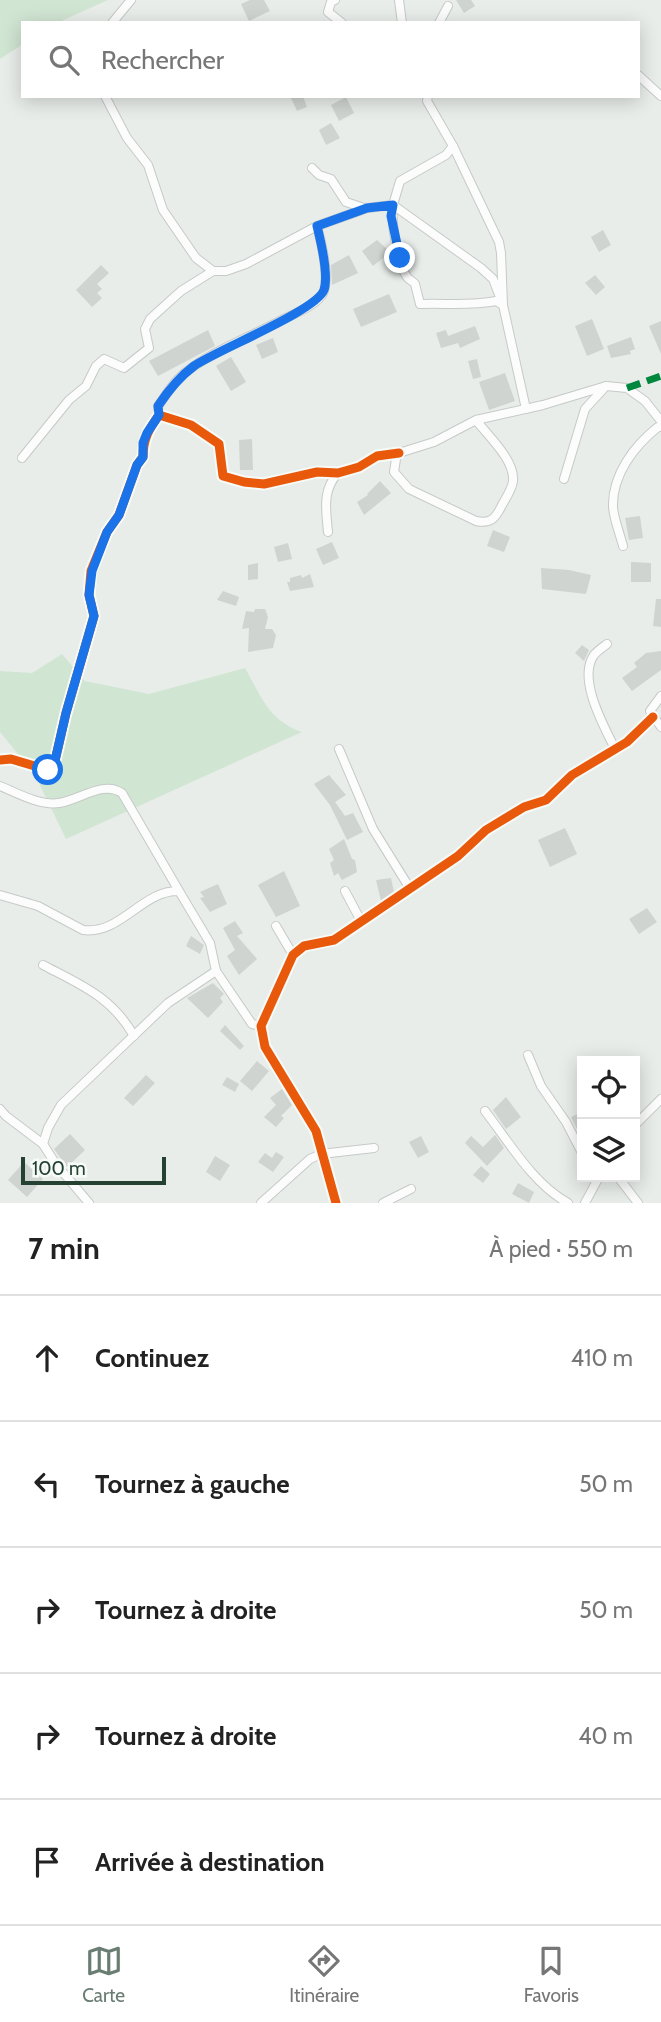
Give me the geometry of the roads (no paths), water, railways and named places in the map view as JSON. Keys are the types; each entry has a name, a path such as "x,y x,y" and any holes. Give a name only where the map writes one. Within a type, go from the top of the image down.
{"street":[{"path":"114,21 131,0"},
{"path":"335,0 331,2 328,12 339,21"},
{"path":"399,0 402,21"},
{"path":"440,21 448,6"},
{"path":"640,77 661,96"},
{"path":"106,98 127,138 148,165 163,210 195,258 213,271"},
{"path":"428,98 499,242 503,304"},
{"path":"453,146 446,155 400,181 391,216 400,258 407,278 415,284 420,304 451,302 475,305 496,301 503,304"},
{"path":"312,168 319,175 331,179 346,202 367,208"},
{"path":"22,458 69,400 86,386 96,366 104,359 124,368 149,348 145,329 150,319 181,291 213,271 226,271 246,264 317,226 367,208 393,205 493,279 503,304 526,409"},
{"path":"0,760 11,759 48,770 54,765 94,616 89,595 92,571 107,532 119,515 137,465 143,457 143,443 159,415 158,406 177,380 195,366 303,309 321,296 325,287 322,246 317,226"},
{"path":"159,415 191,425 219,444 223,475 244,482 264,484 317,472 338,473 359,467 377,456 399,453 434,442 476,420 606,386 627,388 645,401 661,421"},
{"path":"564,479 585,409 606,386"},
{"path":"399,453 394,472 409,489 476,521 486,523 499,512 513,484 512,473 509,463 476,420"},
{"path":"623,546 613,508 618,476 642,439 658,427 661,428"},
{"path":"328,532 325,500 331,480 338,473"},
{"path":"607,644 593,656 588,676 593,700 615,749"},
{"path":"661,696 650,712 661,727"},
{"path":"336,1203 316,1130 265,1047 261,1026 293,955 304,946 334,940 458,856 486,830 524,807 546,800 572,775 627,742 653,717"},
{"path":"339,749 373,829 409,887"},
{"path":"0,786 32,798 58,803 104,788 114,788 122,793 210,943 216,971 253,1024 261,1026"},
{"path":"0,895 38,906 83,930 90,931 119,921 154,897 179,891"},
{"path":"345,891 361,921"},
{"path":"276,926 293,955"},
{"path":"43,965 99,995 123,1017 134,1036"},
{"path":"43,1144 48,1128 61,1105 168,1003 216,971"},
{"path":"528,1055 541,1086 577,1143"},
{"path":"640,1120 661,1099"},
{"path":"0,1109 43,1144 55,1163 89,1203"},
{"path":"485,1111 537,1177 555,1196 566,1203"},
{"path":"261,1203 310,1159 321,1154 374,1148"},
{"path":"585,1203 596,1182"},
{"path":"622,1182 638,1203"},
{"path":"383,1203 411,1189"}]}
